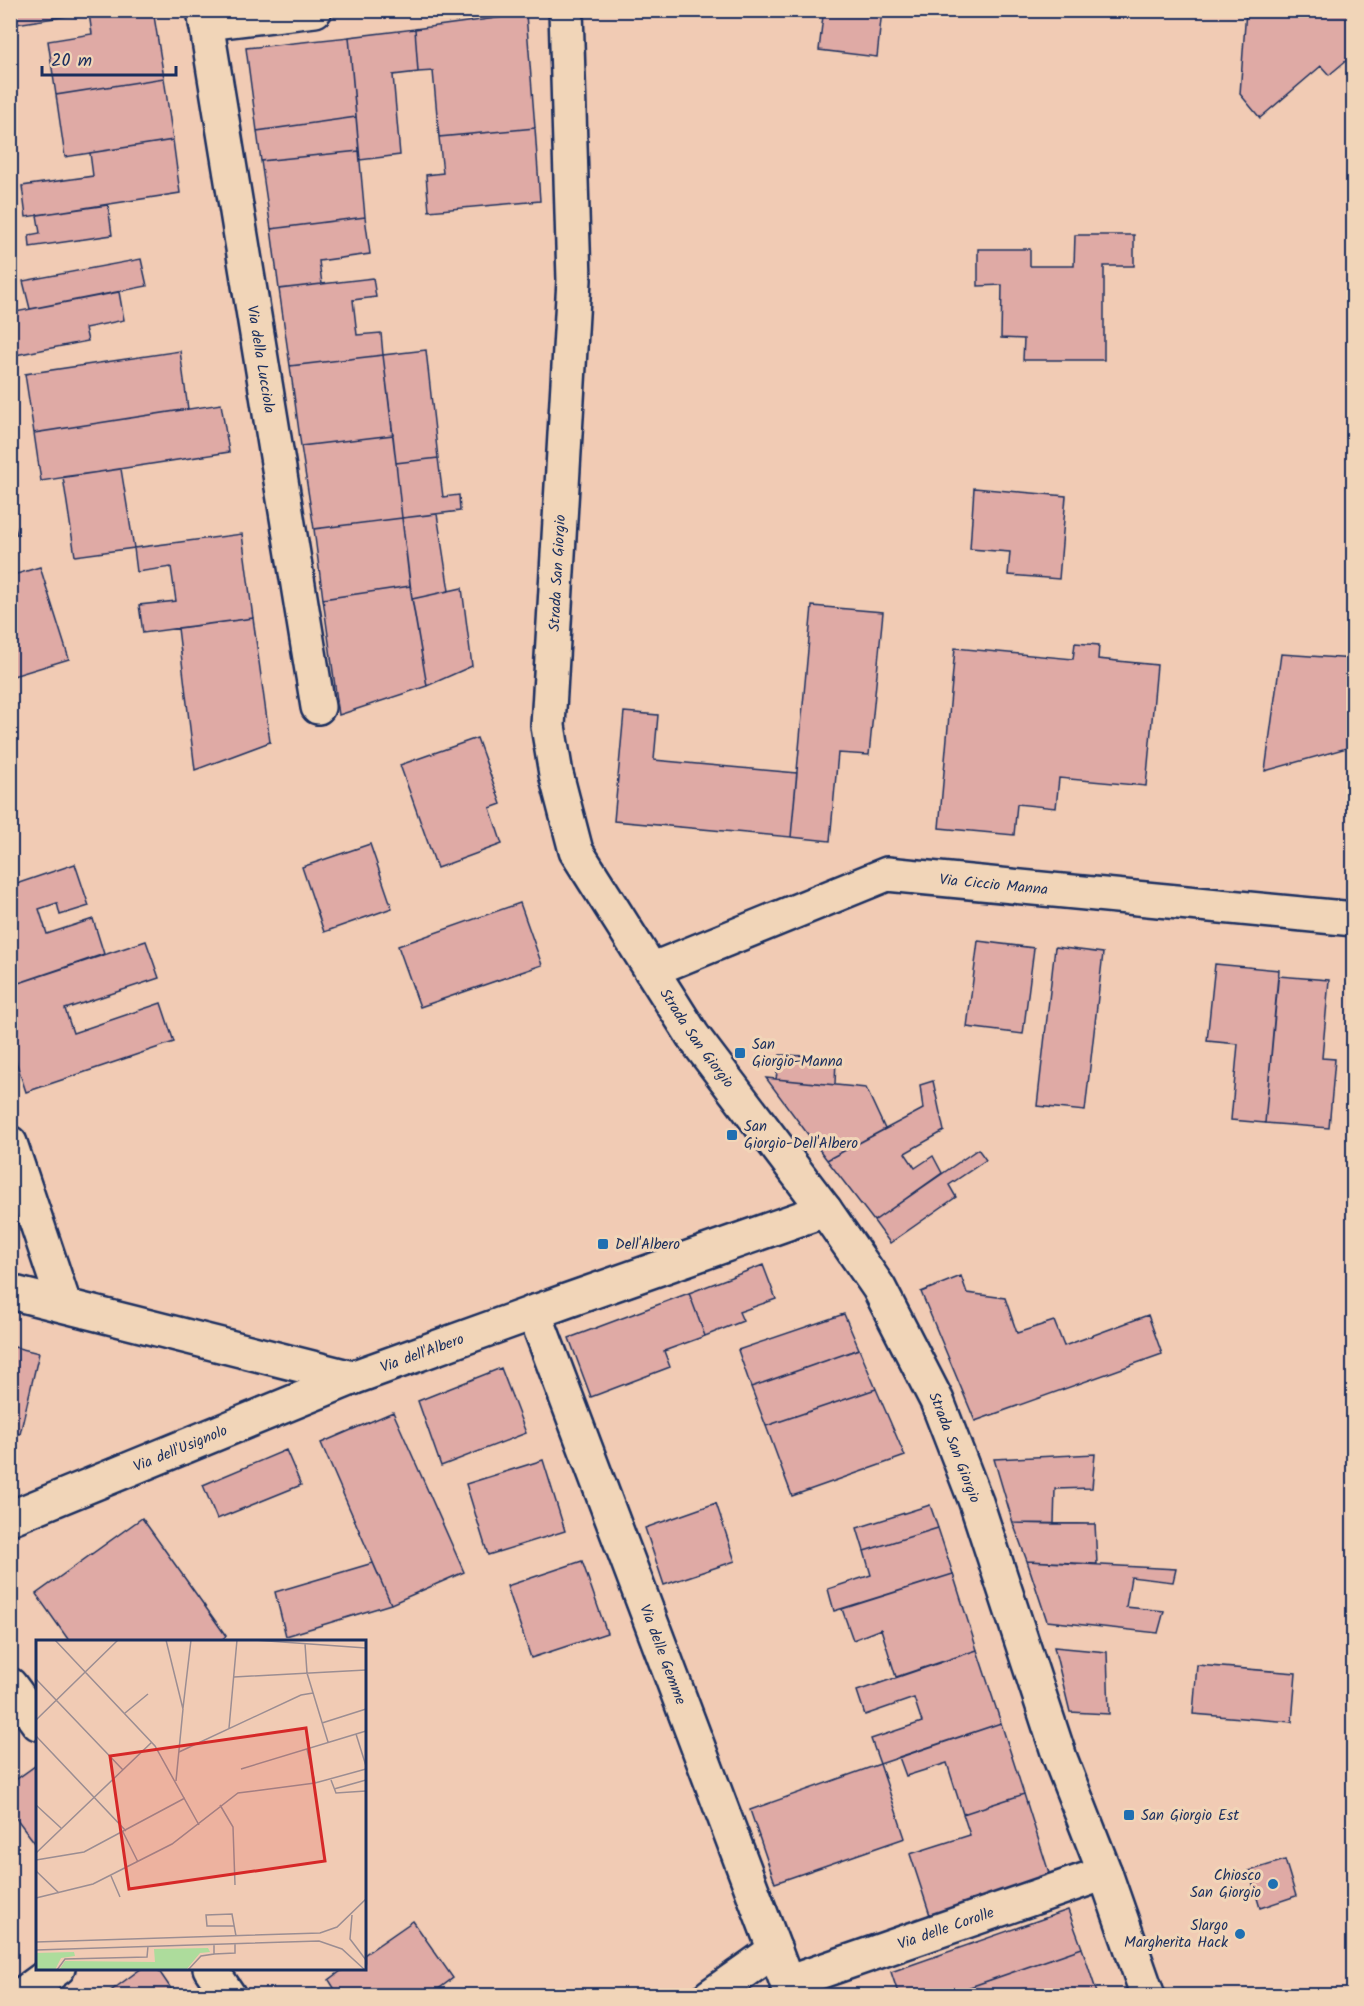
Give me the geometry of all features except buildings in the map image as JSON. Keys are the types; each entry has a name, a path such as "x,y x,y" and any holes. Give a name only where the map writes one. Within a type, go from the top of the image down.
{"street":[{"path":"205,17 315,10"},
{"name":"Strada San Giorgio","path":"566,10 573,280 548,726 556,774 576,850 693,1036 825,1210 879,1288 937,1401 976,1502 1060,1758 1105,1873 1148,1995"},
{"name":"Via della Lucciola","path":"205,17 318,707"},
{"name":"Via Ciccio Manna","path":"651,970 887,874 1353,919"},
{"path":"10,1143 64,1304"},
{"name":"Via dell'Albero","path":"352,1378 825,1210"},
{"path":"10,1292 352,1378"},
{"name":"Via delle Gemme","path":"534,1312 790,1989"},
{"name":"Via dell'Usignolo","path":"10,1518 352,1378"},
{"path":"10,1685 36,1720"},
{"name":"Via delle Corolle","path":"790,1989 1105,1873"},
{"path":"710,1995 775,1950"},
{"path":"20,1995 55,1970"},
{"path":"211,1970 229,1995"}],"place":[{"name":"San Giorgio-Manna","path":"740,1053"},
{"name":"San Giorgio-Dell'Albero","path":"732,1135"},
{"name":"Dell'Albero","path":"603,1244"},
{"name":"San Giorgio Est","path":"1129,1815"},
{"name":"Chiosco San Giorgio","path":"1273,1884"},
{"name":"Slargo Margherita Hack","path":"1240,1934"}]}
